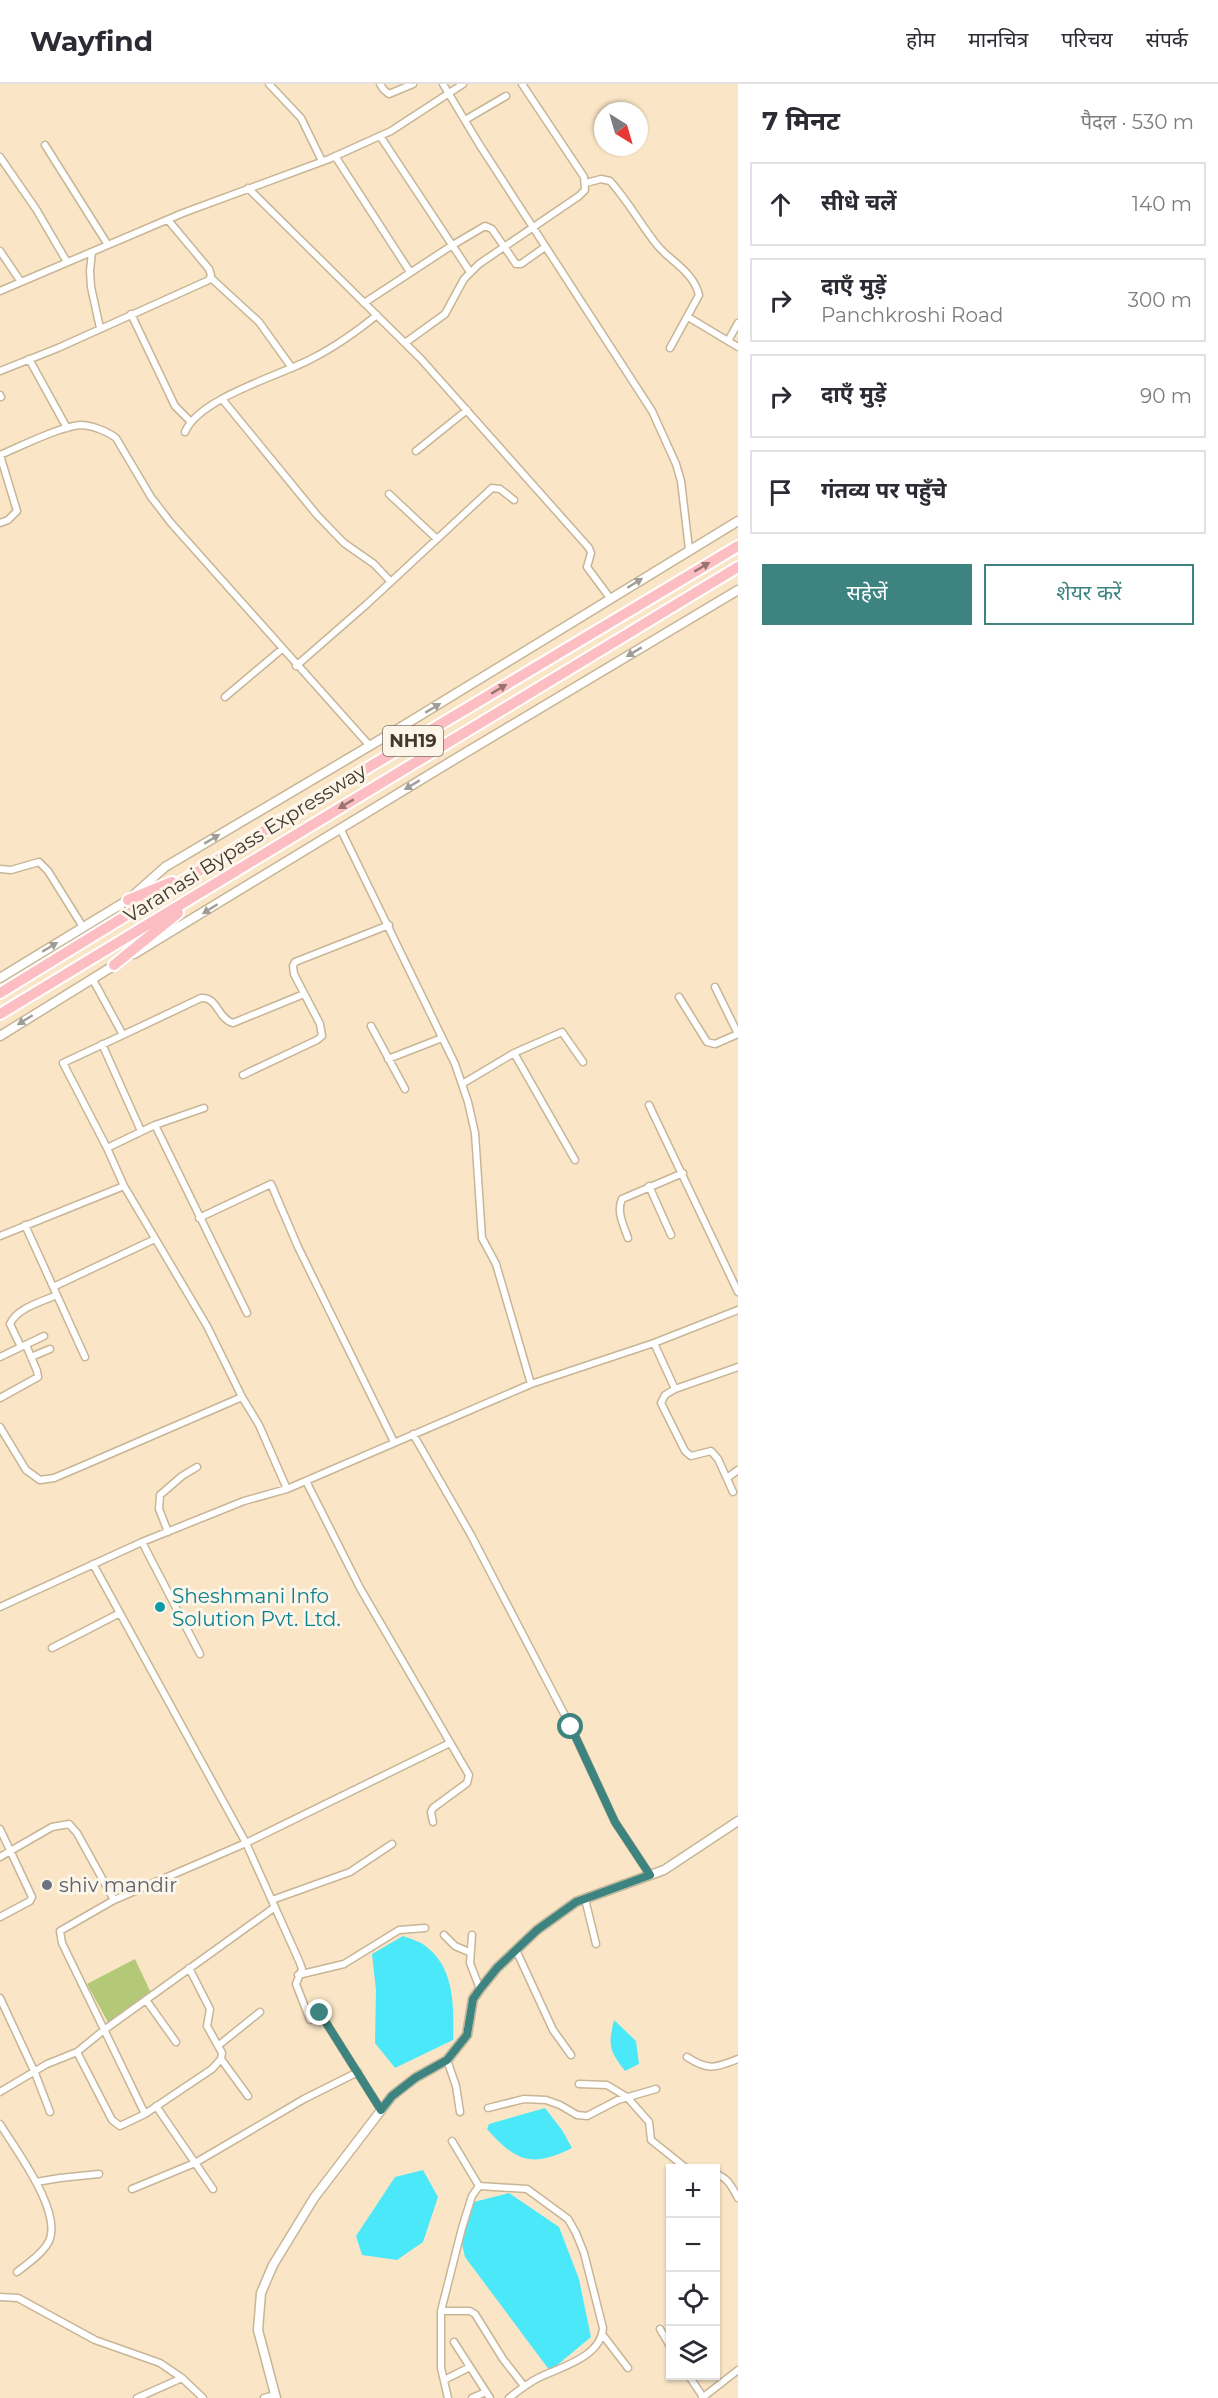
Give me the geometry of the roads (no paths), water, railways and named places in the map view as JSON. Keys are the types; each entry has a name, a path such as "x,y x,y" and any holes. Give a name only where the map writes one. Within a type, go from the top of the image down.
{"highway":[{"name":"Varanasi Bypass Expressway","path":"0,993 738,546"},
{"name":"Varanasi Bypass Expressway","path":"0,1014 738,567"},
{"path":"128,900 200,871"},
{"path":"114,965 154,931 219,882"}],"street":[{"path":"269,84 301,118 322,161"},
{"path":"380,84 386,93 393,94 413,84"},
{"path":"443,84 532,227 652,411 681,481 689,549"},
{"path":"0,291 168,220 335,156 380,136 463,84"},
{"path":"405,343 445,314 470,272 585,190 586,183 522,84"},
{"path":"465,120 506,96"},
{"path":"380,136 470,272"},
{"path":"45,145 108,245"},
{"path":"335,156 410,272"},
{"path":"0,157 36,209 67,262"},
{"path":"586,183 601,179 610,182 664,253 686,270 699,295 670,348"},
{"path":"248,188 405,343 589,548 591,553 587,567 610,598"},
{"path":"168,220 209,268 211,278 259,322 292,368"},
{"path":"364,303 451,246 488,226 514,262 519,265 546,247"},
{"path":"0,250 21,282"},
{"path":"92,252 91,287 100,328"},
{"path":"0,371 211,278"},
{"path":"131,314 175,406 191,422"},
{"path":"185,432 191,422 222,399 329,350 377,315"},
{"path":"688,317 737,346"},
{"path":"728,341 738,323"},
{"path":"29,358 67,428"},
{"path":"222,399 323,522 344,543 374,564 391,582"},
{"path":"416,451 467,410"},
{"path":"0,523 8,520 17,511 0,455 67,428 82,425 109,433 116,438 151,497 171,523 296,666 370,746"},
{"path":"296,666 492,488 500,489 514,500"},
{"path":"389,494 437,540"},
{"path":"0,978 128,900 165,867 370,746 738,521"},
{"path":"0,1036 340,828 738,590"},
{"path":"225,698 282,649"},
{"path":"340,828 462,1084 475,1133 482,1238 496,1264 531,1384"},
{"path":"0,869 10,870 39,862 48,871 83,927"},
{"path":"243,1075 321,1036 320,1024 294,974 295,962 388,925"},
{"path":"92,978 123,1035"},
{"path":"680,997 707,1042 715,1044 738,1034 715,987"},
{"path":"287,1489 258,1425 207,1326 124,1186 63,1063 201,998 206,997 210,1000 224,1020 232,1023 304,994"},
{"path":"371,1026 405,1089"},
{"path":"462,1084 514,1053 562,1032 583,1062"},
{"path":"388,1059 442,1038"},
{"path":"102,1044 141,1131"},
{"path":"514,1053 575,1160"},
{"path":"649,1105 738,1292"},
{"path":"107,1148 155,1125 204,1108"},
{"path":"155,1125 247,1313"},
{"path":"628,1238 619,1205 622,1199 683,1173"},
{"path":"199,1218 271,1184 298,1248 394,1442"},
{"path":"0,1236 124,1186"},
{"path":"649,1186 671,1235"},
{"path":"25,1225 85,1357"},
{"path":"53,1287 155,1239"},
{"path":"0,1398 38,1377 39,1374 10,1324 13,1318 19,1312 57,1295"},
{"path":"0,1607 142,1542 244,1501 287,1489 531,1384 654,1343 738,1310"},
{"path":"0,1357 44,1336"},
{"path":"654,1343 675,1389"},
{"path":"31,1357 50,1349"},
{"path":"733,1492 718,1459 711,1451 691,1456 684,1451 661,1403 665,1395 675,1389 738,1367"},
{"path":"0,1427 26,1470 40,1480 54,1478 242,1397"},
{"path":"412,1434 471,1535 571,1727 615,1822 650,1875"},
{"path":"168,1532 159,1509 160,1495 182,1476 197,1467"},
{"path":"727,1478 738,1470"},
{"path":"306,1481 360,1588 470,1779 433,1808 431,1812 433,1822"},
{"path":"142,1542 200,1654"},
{"path":"93,1564 246,1843 302,1969 296,1984 310,2020 320,2013 381,2110"},
{"path":"52,1648 120,1613"},
{"path":"145,2114 60,1936 63,1929 114,1900 246,1843 450,1743"},
{"path":"264,2398 275,2396 258,2330 261,2293 273,2265 314,2198 392,2096 407,2084 447,2060 467,2035 473,1999 537,1930 576,1902 664,1870 738,1821"},
{"path":"0,1857 52,1827 69,1824 77,1833 114,1900"},
{"path":"0,1829 32,1897 30,1901 0,1917"},
{"path":"272,1900 350,1872 392,1844"},
{"path":"585,1899 596,1944"},
{"path":"0,2092 47,2064 77,2052 275,1907"},
{"path":"298,1975 344,1964 399,1930 425,1928"},
{"path":"444,1935 455,1946 470,1952"},
{"path":"472,1935 470,1963 480,1989"},
{"path":"516,1950 553,2030 571,2055"},
{"path":"77,2052 112,2120 120,2126 145,2114 212,2069 221,2059 222,2053 207,2026 210,2014 208,2003 189,1968"},
{"path":"0,1998 35,2073 50,2112"},
{"path":"146,2000 176,2042"},
{"path":"219,2045 260,2012"},
{"path":"687,2056 696,2063 710,2068 738,2059"},
{"path":"221,2059 248,2096"},
{"path":"447,2060 456,2086 460,2112"},
{"path":"132,2189 195,2163 304,2099 358,2072"},
{"path":"579,2084 607,2085 627,2097 649,2122 651,2140 680,2164"},
{"path":"488,2108 524,2099 546,2100 560,2104 577,2115 587,2116 627,2097 656,2089"},
{"path":"156,2106 213,2189"},
{"path":"0,2124 36,2182 48,2210 51,2236 38,2254 17,2272"},
{"path":"452,2141 479,2186"},
{"path":"36,2182 99,2174"},
{"path":"720,2176 729,2182 738,2198"},
{"path":"448,2398 441,2368 441,2311 462,2228 472,2196 479,2186"},
{"path":"479,2186 527,2189 568,2219 584,2253 603,2328 602,2334 589,2352 574,2363 524,2386 508,2398"},
{"path":"0,2297 18,2298 95,2340 160,2363 182,2378 203,2398"},
{"path":"441,2311 470,2311 475,2314 503,2359 524,2386"},
{"path":"660,2329 666,2339"},
{"path":"602,2334 628,2368"},
{"path":"454,2342 488,2395 472,2398"},
{"path":"444,2380 470,2367"},
{"path":"691,2380 702,2398 711,2395 738,2370"},
{"path":"137,2398 182,2378"},
{"path":"517,2392 522,2398"}],"water":[{"path":"403,1936 426,1946 443,1967 453,2003 453,2040 395,2068 375,2043 376,1990 372,1954"},
{"path":"614,2020 636,2041 639,2064 625,2071 611,2047"},
{"path":"545,2108 572,2148 546,2158 525,2158 507,2149 487,2129 489,2124"},
{"path":"423,2170 438,2197 423,2242 397,2260 362,2255 356,2236 395,2177"},
{"path":"509,2193 559,2227 579,2279 591,2337 550,2371 465,2257 461,2240 474,2202"}],"place":[{"name":"Sheshmani Info Solution Pvt. Ltd.","path":"160,1607"},
{"name":"shiv mandir","path":"47,1885"}]}
